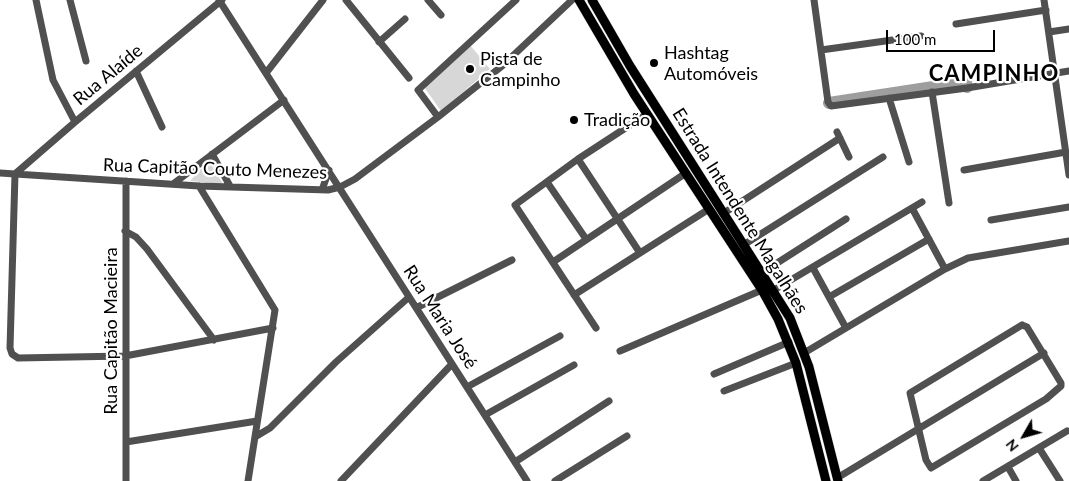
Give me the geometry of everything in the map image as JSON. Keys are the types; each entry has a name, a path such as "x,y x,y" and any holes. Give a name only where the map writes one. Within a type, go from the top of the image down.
{"main road":[{"name":"Estrada Intendente Magalhães","path":"579,0 647,114 762,290 789,342 826,481"},
{"name":"Estrada Intendente Magalhães","path":"592,0 630,66 763,272 790,318 804,353 837,480"}],"street":[{"path":"36,0 53,80 75,122"},
{"path":"70,0 86,60"},
{"name":"Rua Alaíde","path":"16,174 221,0"},
{"name":"Rua Maria José","path":"221,0 408,298 468,387 527,481"},
{"path":"266,73 323,0"},
{"path":"346,0 408,78"},
{"path":"428,0 441,15"},
{"path":"438,117 418,90 516,0"},
{"name":"Rua Capitão Couto Menezes","path":"0,173 199,186 322,190 340,187 355,179 502,66 572,0"},
{"path":"814,0 829,104 889,98 1069,71"},
{"path":"1044,0 1069,176"},
{"path":"956,24 1046,10"},
{"path":"379,42 405,18"},
{"path":"1049,32 1069,29"},
{"path":"821,50 921,36"},
{"path":"136,71 162,127"},
{"path":"932,92 949,203"},
{"path":"889,98 909,162"},
{"path":"173,184 284,100"},
{"path":"596,328 516,204 578,159 647,114"},
{"path":"724,212 838,135 849,157"},
{"path":"964,170 1066,152"},
{"path":"212,154 230,186"},
{"path":"745,244 883,157"},
{"path":"578,159 640,253"},
{"path":"322,190 329,170"},
{"path":"553,262 686,173"},
{"path":"16,174 10,348 12,354 18,358 125,356 273,328"},
{"name":"Rua Capitão Macieira","path":"126,181 126,481"},
{"path":"547,182 586,239"},
{"path":"199,186 272,304 275,316 248,481"},
{"path":"774,290 922,202"},
{"path":"991,220 1069,207"},
{"path":"574,295 709,208"},
{"path":"912,208 945,269"},
{"path":"763,272 846,219"},
{"path":"125,231 147,248 214,340"},
{"path":"829,297 929,239"},
{"path":"804,353 945,269 978,256 1069,242"},
{"path":"416,308 512,260"},
{"path":"813,268 846,328"},
{"path":"620,351 762,290"},
{"path":"255,437 270,428 336,362 408,298"},
{"path":"1022,325 1027,327 1061,382 1058,389 933,468 929,467 926,460 920,429 910,396 914,390 1022,325"},
{"path":"468,387 560,336"},
{"path":"714,374 789,342"},
{"path":"837,480 1044,353"},
{"path":"724,391 796,363"},
{"path":"341,481 452,364"},
{"path":"485,415 574,365"},
{"path":"514,462 609,401"},
{"path":"126,442 257,421"},
{"path":"983,481 1067,431"},
{"path":"555,481 627,436"},
{"path":"1039,448 1060,481"},
{"path":"1008,467 1016,481"}],"shaded area":[{"path":"470,45 490,69 441,111 424,87"},
{"path":"209,160 223,184 190,181"}],"waterway":[{"path":"829,103 966,82 967,87"}],"place":[{"name":"Hashtag Automóveis","path":"654,63"},
{"name":"Pista de Campinho","path":"470,69"},
{"name":"Tradição","path":"574,120"}],"district":[{"name":"CAMPINHO","path":"994,74"}]}
